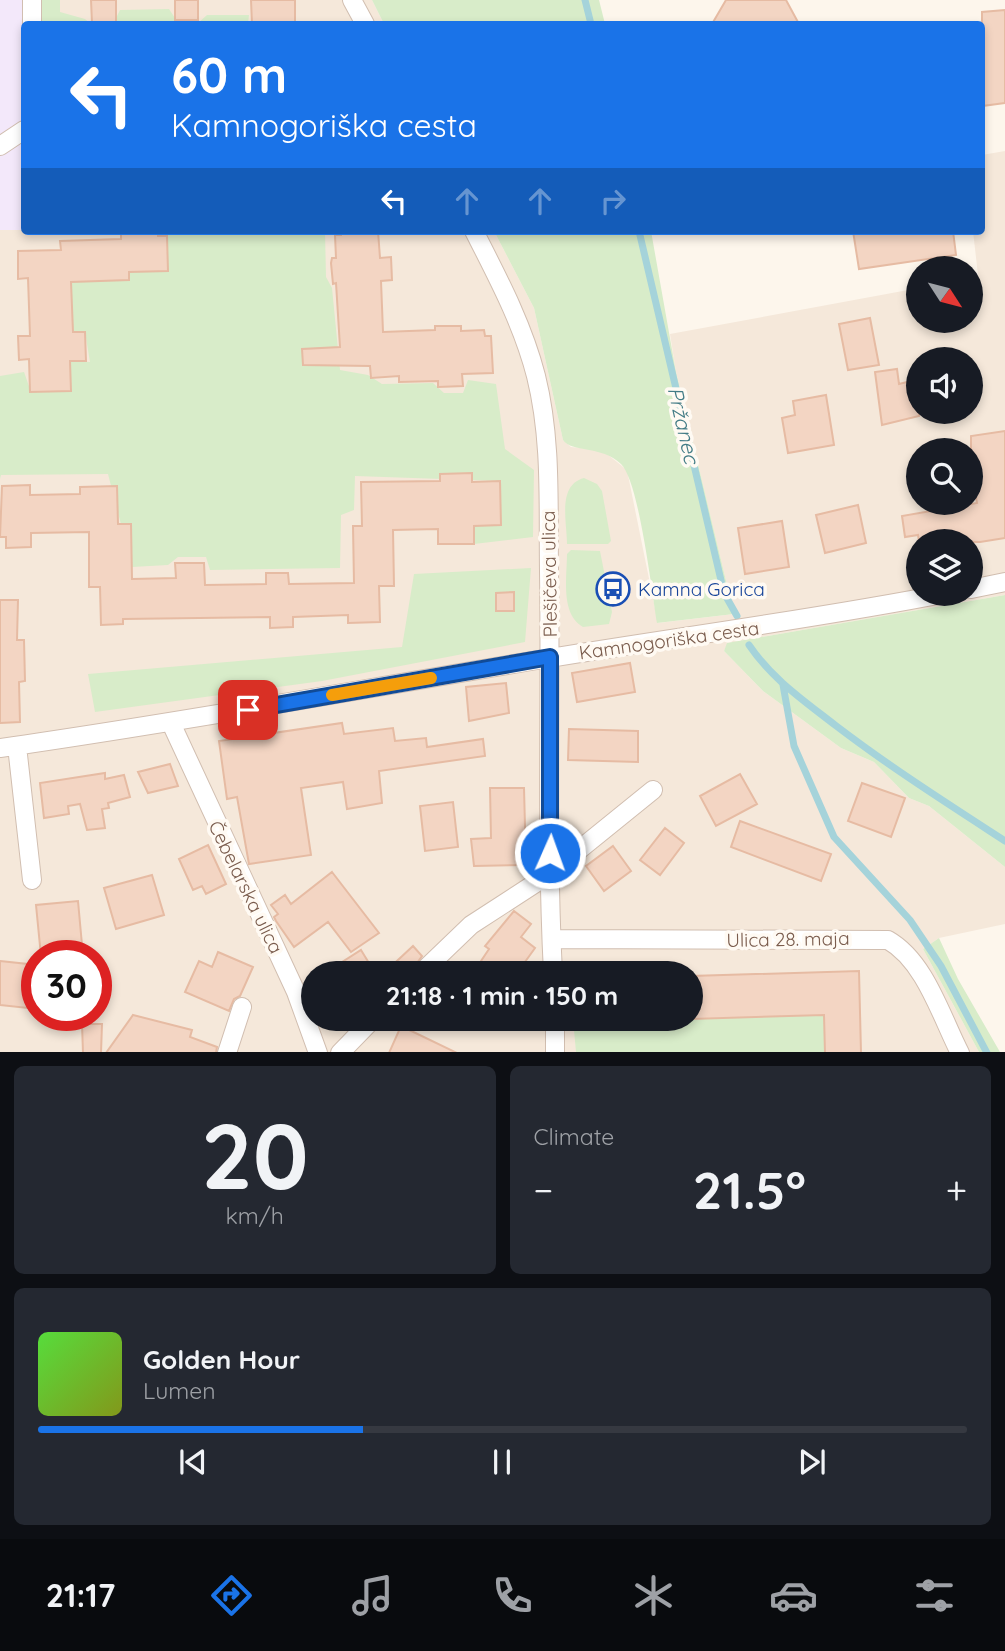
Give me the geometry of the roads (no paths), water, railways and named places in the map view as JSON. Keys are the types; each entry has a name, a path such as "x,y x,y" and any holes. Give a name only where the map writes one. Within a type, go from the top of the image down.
{"street":[{"path":"32,0 32,21"},
{"path":"352,0 363,21"},
{"path":"0,146 21,132"},
{"name":"Plešičeva ulica","path":"476,235 515,313 536,376 544,420 548,464 548,875 553,961"},
{"path":"983,587 1005,582"},
{"name":"Kamnogoriška cesta","path":"32,880 8,747 171,723 550,657 774,624 906,600"},
{"name":"Čebelarska ulica","path":"171,723 296,992 318,1052"},
{"path":"434,961 471,925 548,875 653,790"},
{"name":"Ulica 28. maja","path":"552,939 888,940 902,948 923,978 960,1052"},
{"path":"227,1052 242,1007"},
{"path":"340,1052 361,1031"},
{"path":"555,1031 555,1052"}],"waterway":[{"name":"Pržanec","path":"585,0 590,21"},
{"name":"Pržanec","path":"640,235 724,593 737,616"},
{"name":"Pržanec","path":"749,645 778,679 835,725 1005,841"},
{"path":"783,685 794,746 834,837 910,920 941,966 986,1052"}],"place":[{"name":"Kamna Gorica","path":"613,589"}]}
